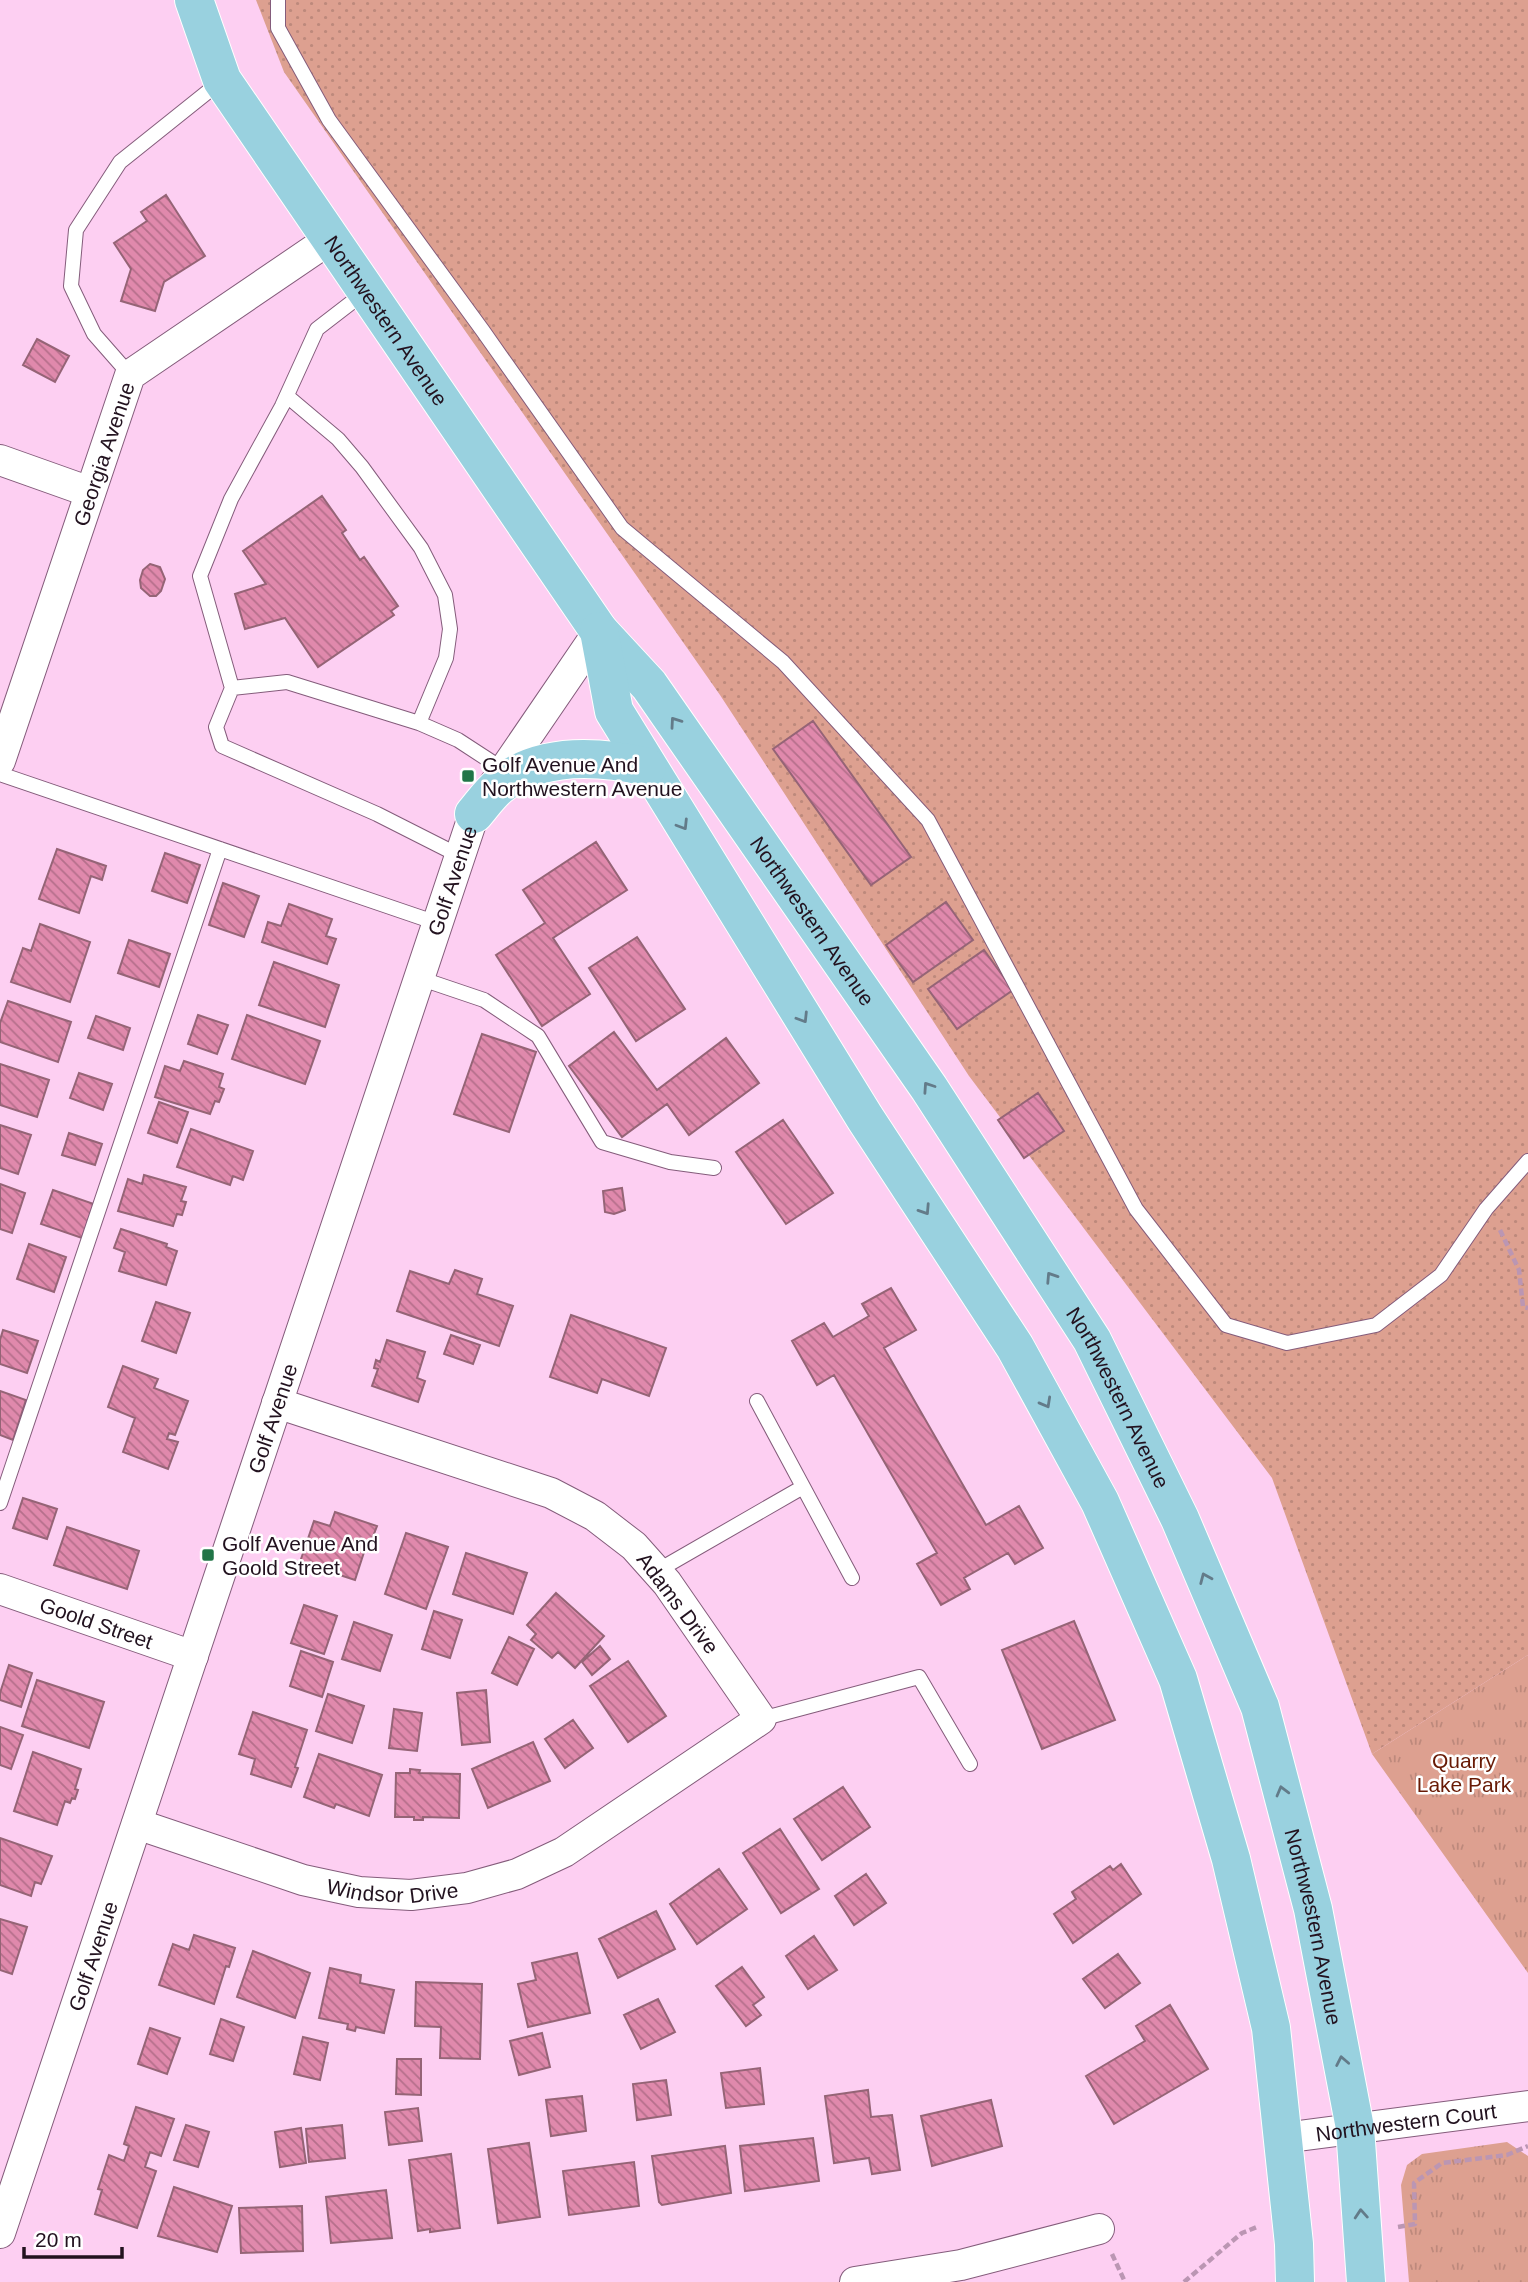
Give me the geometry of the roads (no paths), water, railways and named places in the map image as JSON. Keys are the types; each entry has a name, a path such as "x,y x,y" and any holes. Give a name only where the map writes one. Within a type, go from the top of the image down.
{"main road":[{"name":"Northwestern Avenue","path":"194,0 222,80 599,631 649,685 913,1066 1092,1340 1180,1519 1260,1707 1313,1909 1355,2128 1366,2282"},
{"name":"Northwestern Avenue","path":"599,631 614,711 865,1118 1015,1347 1100,1502 1178,1679 1231,1859 1272,2028 1296,2282"},
{"path":"474,814 499,786 513,776 538,765 562,760 595,759 622,761 647,767"}],"street":[{"name":"Georgia Avenue","path":"0,761 130,374 330,239"},
{"path":"0,460 90,492"},
{"name":"Golf Avenue","path":"0,2232 474,814 599,631"},
{"name":"Adams Drive","path":"277,1403 551,1493 595,1516 634,1546 667,1583 761,1719"},
{"name":"Goold Street","path":"0,1589 193,1656"},
{"name":"Windsor Drive","path":"136,1824 303,1880 359,1892 411,1895 467,1888 517,1874 564,1852 761,1719"},
{"name":"Northwestern Court","path":"1283,2138 1528,2106"},
{"path":"855,2282 961,2265 1099,2228"}],"lane":[{"path":"278,0 278,29 329,120 622,527 783,662 928,820 1136,1209 1226,1325 1287,1343 1376,1325 1441,1275 1486,1209 1528,1161"},
{"path":"130,374 94,334 71,286 76,230 120,162 222,80"},
{"path":"366,292 317,329 287,396 231,499 200,576 232,688 216,727 222,747 377,814 460,856"},
{"path":"287,396 338,439 362,467 421,548 445,595 450,629 446,657 419,723"},
{"path":"232,688 287,682 419,723 458,740 504,770"},
{"path":"0,774 437,923"},
{"path":"0,1503 220,849"},
{"path":"419,978 484,1000 538,1036 602,1142 670,1162 714,1168"},
{"path":"757,1401 852,1578"},
{"path":"657,1571 803,1487"},
{"path":"761,1719 919,1677 970,1764"}],"place":[{"name":"Golf Avenue And Northwestern Avenue","path":"468,776"},
{"name":"Golf Avenue And Goold Street","path":"208,1555"}],"park label":[{"name":"Quarry Lake Park","path":"1464,1772"}]}
